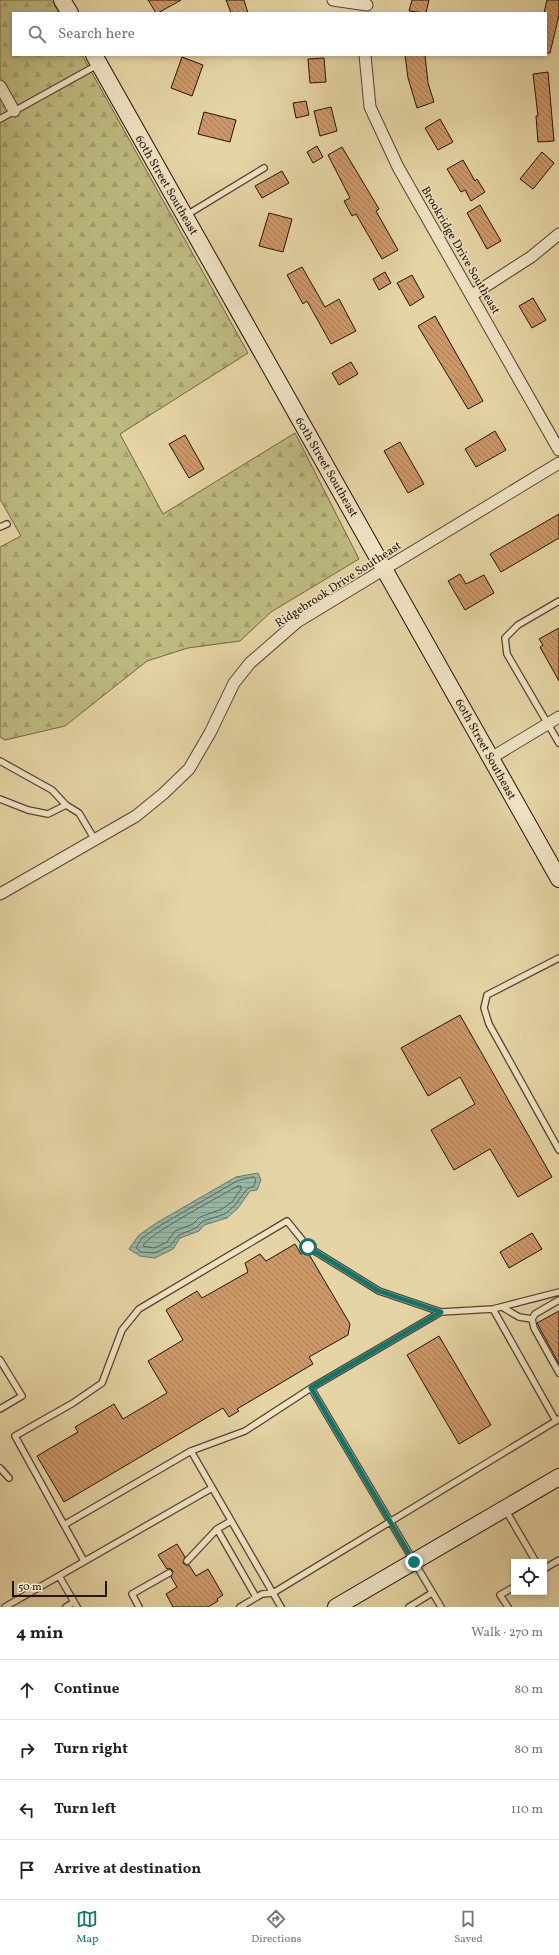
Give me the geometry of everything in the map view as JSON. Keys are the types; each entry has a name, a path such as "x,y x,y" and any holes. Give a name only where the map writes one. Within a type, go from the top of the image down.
{"main road":[{"path":"62,0 69,12"},
{"name":"60th Street Southeast","path":"96,60 385,568 559,879"},
{"path":"336,1607 559,1477"}],"street":[{"path":"334,0 367,6"},
{"name":"Brookridge Drive Southeast","path":"365,56 370,107 398,167 559,450"},
{"path":"0,86 14,111"},
{"path":"472,295 531,257 559,234"},
{"name":"Ridgebrook Drive Southeast","path":"0,894 136,816 162,794 189,769 210,734 234,683 250,663 297,622 559,463"},
{"path":"491,758 559,717"}],"lane":[{"path":"0,119 96,60"},
{"path":"185,216 264,168"},
{"path":"0,527 7,524"},
{"path":"559,601 518,625 505,638 507,654 559,743"},
{"path":"0,761 52,790 66,805 79,813 95,840"},
{"path":"0,799 28,810 48,814 66,805"},
{"path":"559,958 487,996 484,1008 489,1024 559,1150"},
{"path":"84,1561 15,1436 73,1403 102,1383 122,1330 139,1309 287,1221 308,1247 379,1291 441,1312 493,1309 559,1292"},
{"path":"559,1300 535,1314 532,1319 534,1328 559,1373"},
{"path":"502,1307 519,1317 532,1319"},
{"path":"240,1607 262,1594 273,1593 390,1520 557,1420 493,1309"},
{"path":"64,1526 191,1451 245,1431 311,1388 441,1312"},
{"path":"0,1360 22,1396 0,1409"},
{"path":"311,1388 441,1607"},
{"path":"191,1451 281,1607"},
{"path":"0,1468 9,1478"},
{"path":"5,1607 212,1488"},
{"path":"505,1509 534,1559"},
{"path":"187,1561 217,1529 231,1521"},
{"path":"217,1529 256,1597"},
{"path":"547,1567 559,1560"},
{"path":"140,1607 132,1594 169,1573"},
{"path":"59,1576 76,1605 66,1607"},
{"path":"508,1607 500,1594 511,1588"},
{"path":"409,1607 432,1593"}],"green space":[{"path":"0,0 51,0 58,12 12,12 12,56 83,56 248,353 120,434 163,514 295,433 359,559 271,612 240,641 188,648 147,661 65,726 5,740 0,737 0,547 21,536 0,499"}],"water":[{"path":"258,1173 261,1180 257,1190 250,1191 238,1208 227,1218 204,1225 199,1231 180,1238 173,1249 155,1258 140,1256 129,1249 139,1235 158,1222 236,1177"}],"building":[{"path":"148,0 181,0 160,12 155,12"},
{"path":"226,0 244,0 248,12 231,12"},
{"path":"412,0 429,0 426,12 409,11"},
{"path":"547,0 559,0 559,15 550,53 547,53 547,12 544,12"},
{"path":"405,56 425,56 428,83 434,102 417,108 408,78"},
{"path":"182,57 203,65 192,96 171,88"},
{"path":"324,58 326,82 310,83 308,59"},
{"path":"548,72 554,141 538,142 536,116 538,116 533,74"},
{"path":"306,101 309,115 296,118 293,103"},
{"path":"331,107 337,131 320,136 314,111"},
{"path":"204,112 236,120 230,142 198,134"},
{"path":"440,119 453,142 438,150 425,128"},
{"path":"317,146 323,157 313,163 307,152"},
{"path":"342,147 379,209 376,211 398,250 382,259 356,214 352,216 344,201 350,198 328,155"},
{"path":"542,152 554,163 533,189 520,179"},
{"path":"463,160 475,181 477,179 485,192 471,201 465,190 461,192 447,169"},
{"path":"282,171 289,183 262,198 255,186"},
{"path":"480,205 501,241 487,249 467,213"},
{"path":"269,213 292,219 283,252 259,246"},
{"path":"302,267 325,307 339,299 356,331 331,344 307,301 303,304 287,275"},
{"path":"385,272 391,283 379,290 373,279"},
{"path":"412,275 424,297 410,306 397,283"},
{"path":"533,298 546,320 532,328 519,306"},
{"path":"435,316 483,401 468,409 418,326"},
{"path":"351,362 358,374 339,385 332,373"},
{"path":"495,431 506,450 476,467 465,449"},
{"path":"185,435 204,469 189,478 169,444"},
{"path":"400,442 424,484 408,493 384,451"},
{"path":"559,514 559,538 501,572 490,554"},
{"path":"460,574 466,584 484,575 494,593 465,610 448,581"},
{"path":"559,628 559,681 540,647 543,645 539,639"},
{"path":"460,1015 552,1177 518,1197 490,1149 454,1170 431,1130 475,1104 460,1077 428,1096 401,1048"},
{"path":"532,1233 542,1249 509,1268 500,1252"},
{"path":"295,1244 301,1254 307,1251 350,1324 348,1335 309,1357 313,1364 237,1409 239,1411 229,1417 223,1408 64,1502 37,1456 78,1432 75,1427 114,1404 123,1419 167,1393 148,1361 183,1340 166,1310 197,1291 202,1298 248,1272 245,1263 260,1254 266,1261"},
{"path":"559,1311 559,1364 537,1323"},
{"path":"439,1336 491,1425 459,1444 407,1355"},
{"path":"177,1544 185,1557 183,1563 189,1565 196,1576 208,1569 223,1595 217,1599 218,1601 208,1607 173,1607 166,1594 177,1587 171,1577 173,1571 171,1569 167,1569 158,1555"}],"route":[{"path":"308,1247 379,1291 441,1312 311,1388 414,1562"}]}
